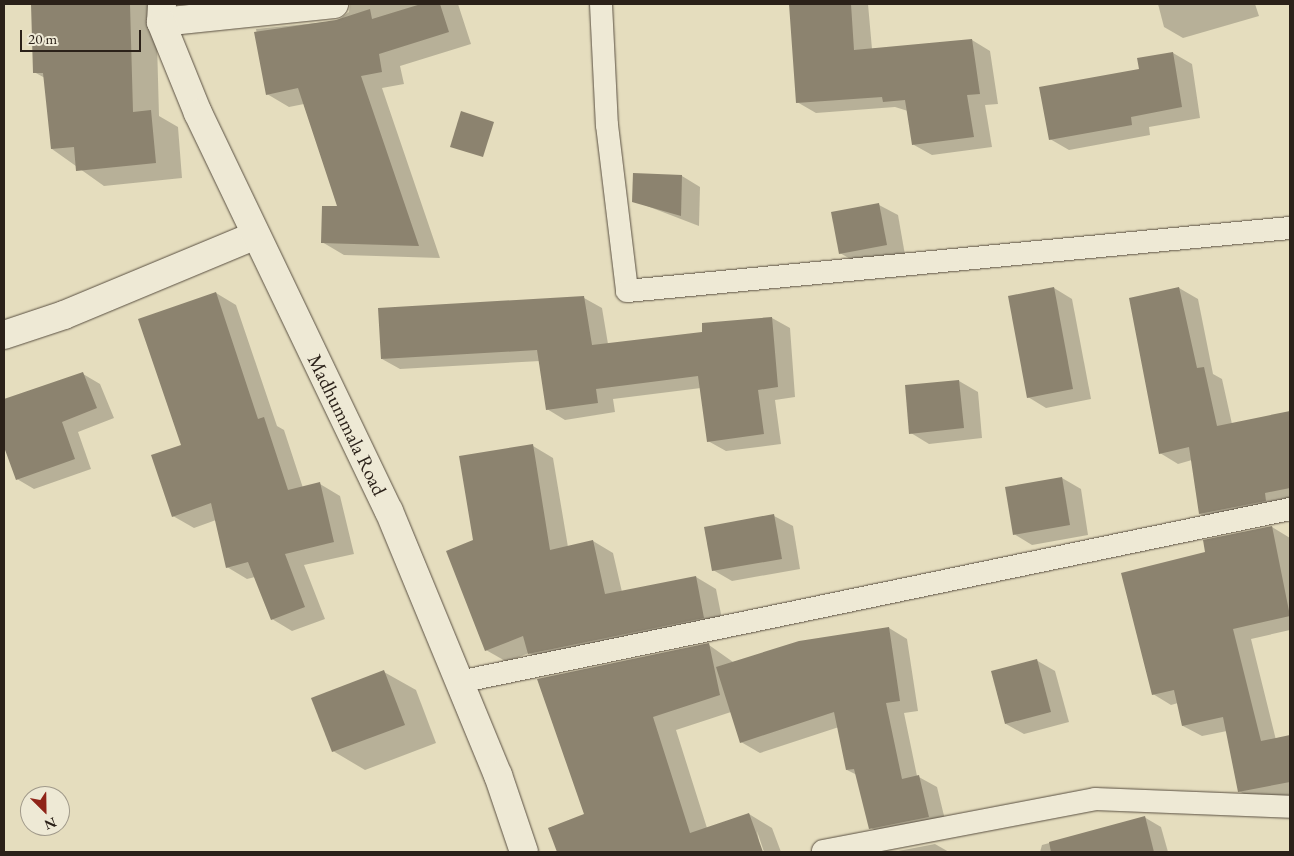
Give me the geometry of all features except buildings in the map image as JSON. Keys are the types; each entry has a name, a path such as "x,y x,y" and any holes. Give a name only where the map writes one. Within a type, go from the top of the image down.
{"street":[{"path":"161,13 334,4"},
{"name":"Madhummala Road","path":"161,13 254,236 389,512 459,682 524,852"},
{"path":"4,335 254,236"}],"lane":[{"path":"601,4 607,125 627,291 1290,228"},
{"path":"459,682 1290,509"},
{"path":"823,851 1095,799 1290,807"}]}
